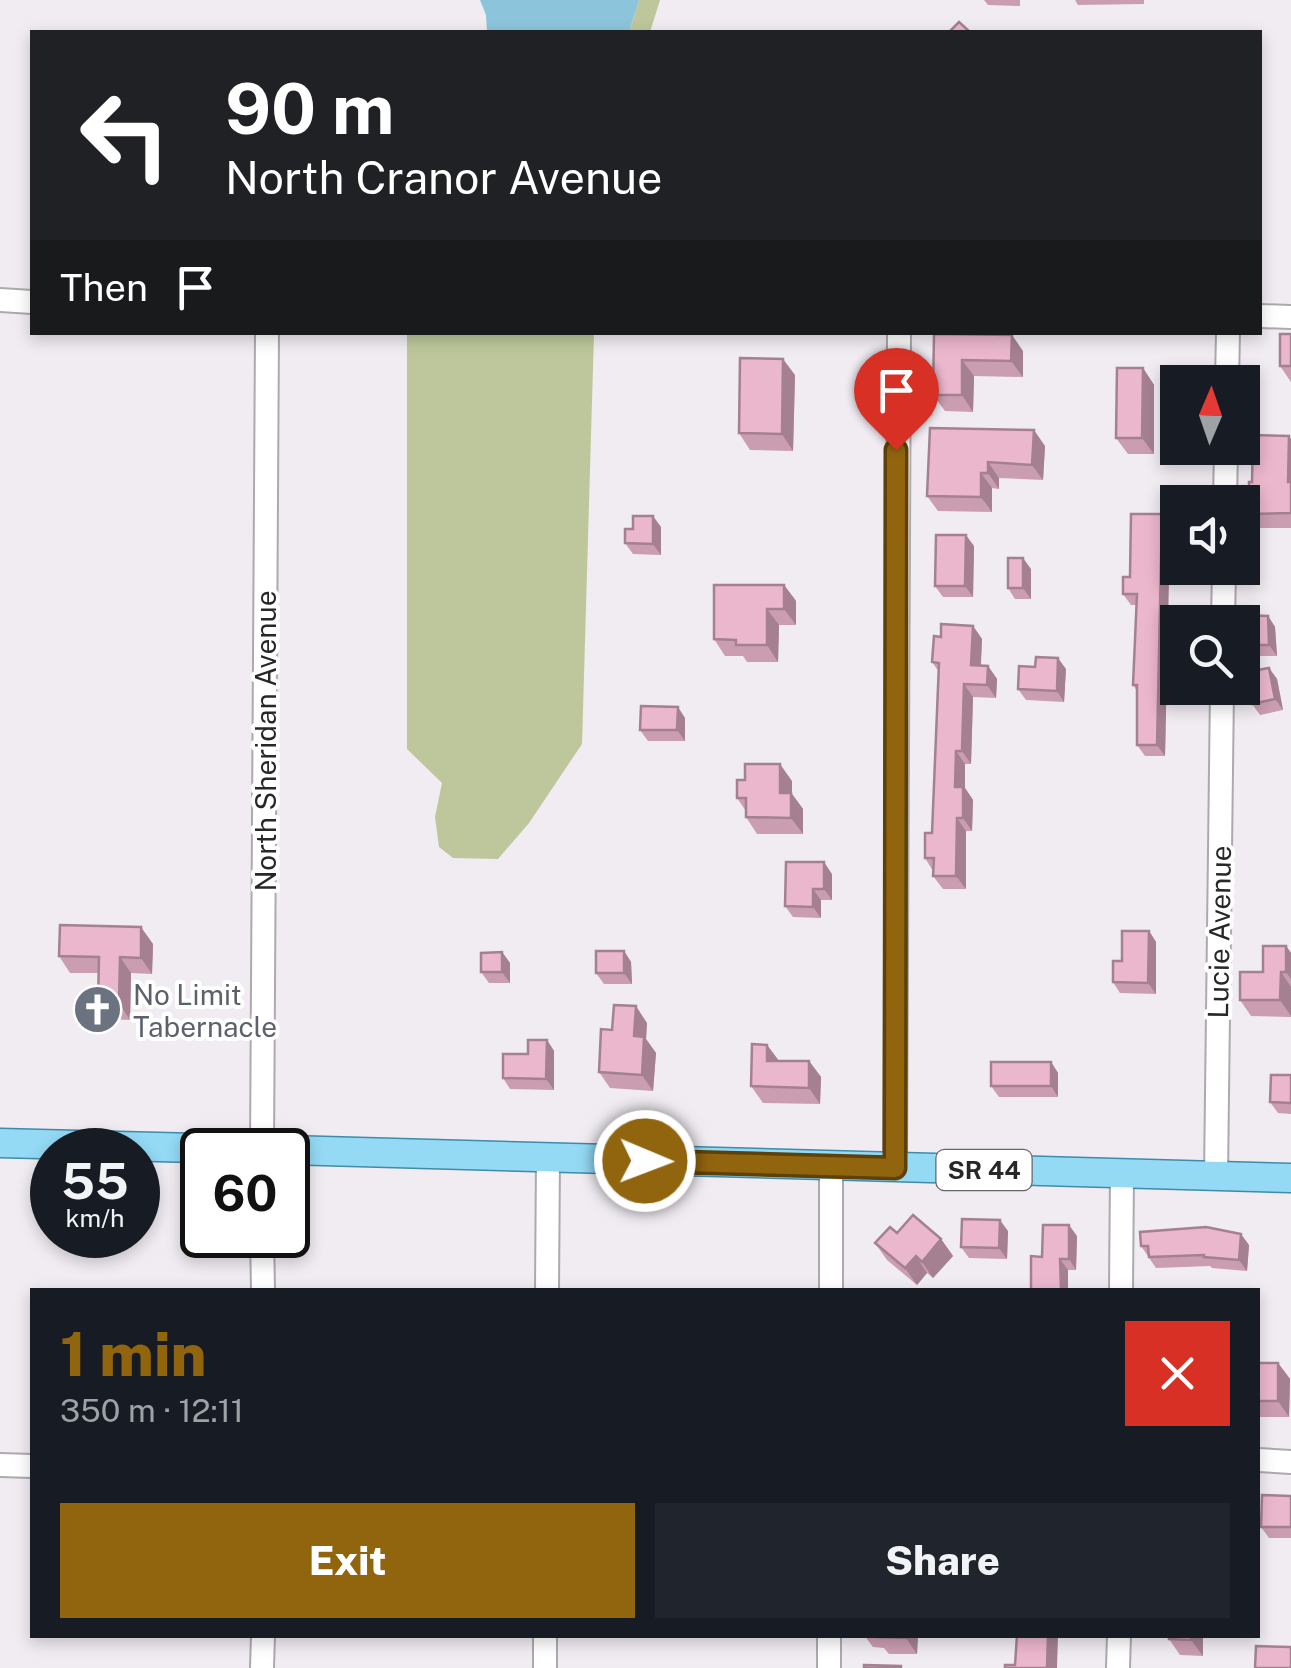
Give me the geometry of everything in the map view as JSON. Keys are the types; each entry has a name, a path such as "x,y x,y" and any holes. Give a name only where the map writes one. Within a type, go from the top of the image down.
{"main road":[{"path":"0,1143 180,1148"},
{"name":"SR 44","path":"310,1151 1291,1178"}],"street":[{"path":"0,300 30,302"},
{"path":"1262,316 1291,317"},
{"name":"North Sheridan Avenue","path":"262,1128 266,335"},
{"path":"895,1168 899,335"},
{"path":"1227,365 1228,335"},
{"name":"Lucie Avenue","path":"1216,1176 1222,705"},
{"path":"547,1288 548,1158"},
{"path":"831,1166 831,1288"},
{"path":"1121,1288 1122,1174"},
{"path":"262,1258 262,1288"},
{"path":"1260,1460 1291,1462"},
{"path":"0,1465 30,1466"},
{"path":"262,1638 262,1668"},
{"path":"545,1638 545,1668"},
{"path":"829,1638 829,1668"},
{"path":"1118,1638 1118,1668"}],"green space":[{"path":"639,0 660,0 651,30 630,30"},
{"path":"407,335 594,335 582,744 529,823 498,859 453,858 439,847 435,817 442,783 407,749"}],"water":[{"path":"480,0 639,0 630,30 487,30"}],"building":[{"path":"959,22 968,30 951,30"},
{"path":"1280,334 1291,334 1291,366 1280,366"},
{"path":"934,335 1012,335 1011,361 962,360 962,395 933,395"},
{"path":"740,358 783,359 782,434 739,433"},
{"path":"1117,368 1143,368 1142,438 1116,438"},
{"path":"930,428 1034,430 1032,465 988,462 988,473 981,473 981,497 927,496"},
{"path":"1260,435 1289,436 1291,513 1260,514 1260,485 1249,485 1252,465 1260,465"},
{"path":"1131,514 1160,514 1157,745 1137,745 1137,685 1133,685 1137,594 1123,594 1123,577 1130,577"},
{"path":"633,516 653,516 653,544 625,543 625,529 633,529"},
{"path":"936,535 966,535 965,586 935,586"},
{"path":"1008,558 1023,558 1023,588 1008,588"},
{"path":"714,585 784,585 784,609 767,609 767,645 736,645 736,640 714,639"},
{"path":"1260,616 1268,616 1269,645 1260,645"},
{"path":"941,624 973,626 971,665 988,666 987,685 964,684 962,751 956,751 955,787 963,787 963,818 957,818 956,876 933,876 934,858 925,858 925,833 932,833 939,663 932,662 934,636 941,637"},
{"path":"1036,657 1058,658 1057,691 1018,689 1019,666 1035,667"},
{"path":"1269,668 1275,699 1260,702 1260,670"},
{"path":"641,706 678,707 677,730 640,730"},
{"path":"745,764 780,764 780,793 791,793 791,818 746,817 746,798 737,798 737,780 745,780"},
{"path":"786,862 824,862 824,889 813,889 813,907 785,906"},
{"path":"60,925 141,927 141,958 120,957 119,1003 98,1003 99,957 59,956"},
{"path":"1122,931 1149,931 1148,983 1113,982 1113,961 1122,961"},
{"path":"1263,946 1286,946 1280,1000 1240,1000 1240,972 1263,972"},
{"path":"596,951 624,951 624,973 596,973"},
{"path":"502,952 502,972 481,972 481,953"},
{"path":"614,1005 636,1006 634,1036 644,1037 642,1075 599,1072 601,1029 612,1030"},
{"path":"528,1040 547,1040 546,1079 503,1078 503,1054 528,1054"},
{"path":"752,1044 767,1045 767,1061 809,1061 809,1088 751,1086"},
{"path":"991,1062 1051,1062 1051,1086 991,1086"},
{"path":"1271,1075 1291,1075 1291,1103 1270,1102"},
{"path":"913,1215 941,1239 922,1262 916,1256 905,1268 875,1243 890,1227 897,1233"},
{"path":"962,1219 1000,1220 999,1248 961,1247"},
{"path":"1043,1225 1069,1225 1069,1259 1060,1259 1061,1288 1031,1288 1031,1256 1042,1257"},
{"path":"1206,1227 1241,1234 1239,1260 1204,1255 1149,1257 1148,1246 1141,1246 1140,1232"},
{"path":"1260,1363 1278,1363 1278,1401 1260,1401"},
{"path":"1262,1495 1291,1496 1291,1527 1261,1527"},
{"path":"1017,1638 1048,1638 1047,1668 1005,1668 1015,1665"},
{"path":"1256,1646 1291,1647 1291,1668 1255,1668"},
{"path":"901,1666 901,1668 864,1668"}],"place":[{"name":"No Limit Tabernacle","path":"98,1010"}],"route":[{"path":"645,1161 895,1168 896,450"}]}
